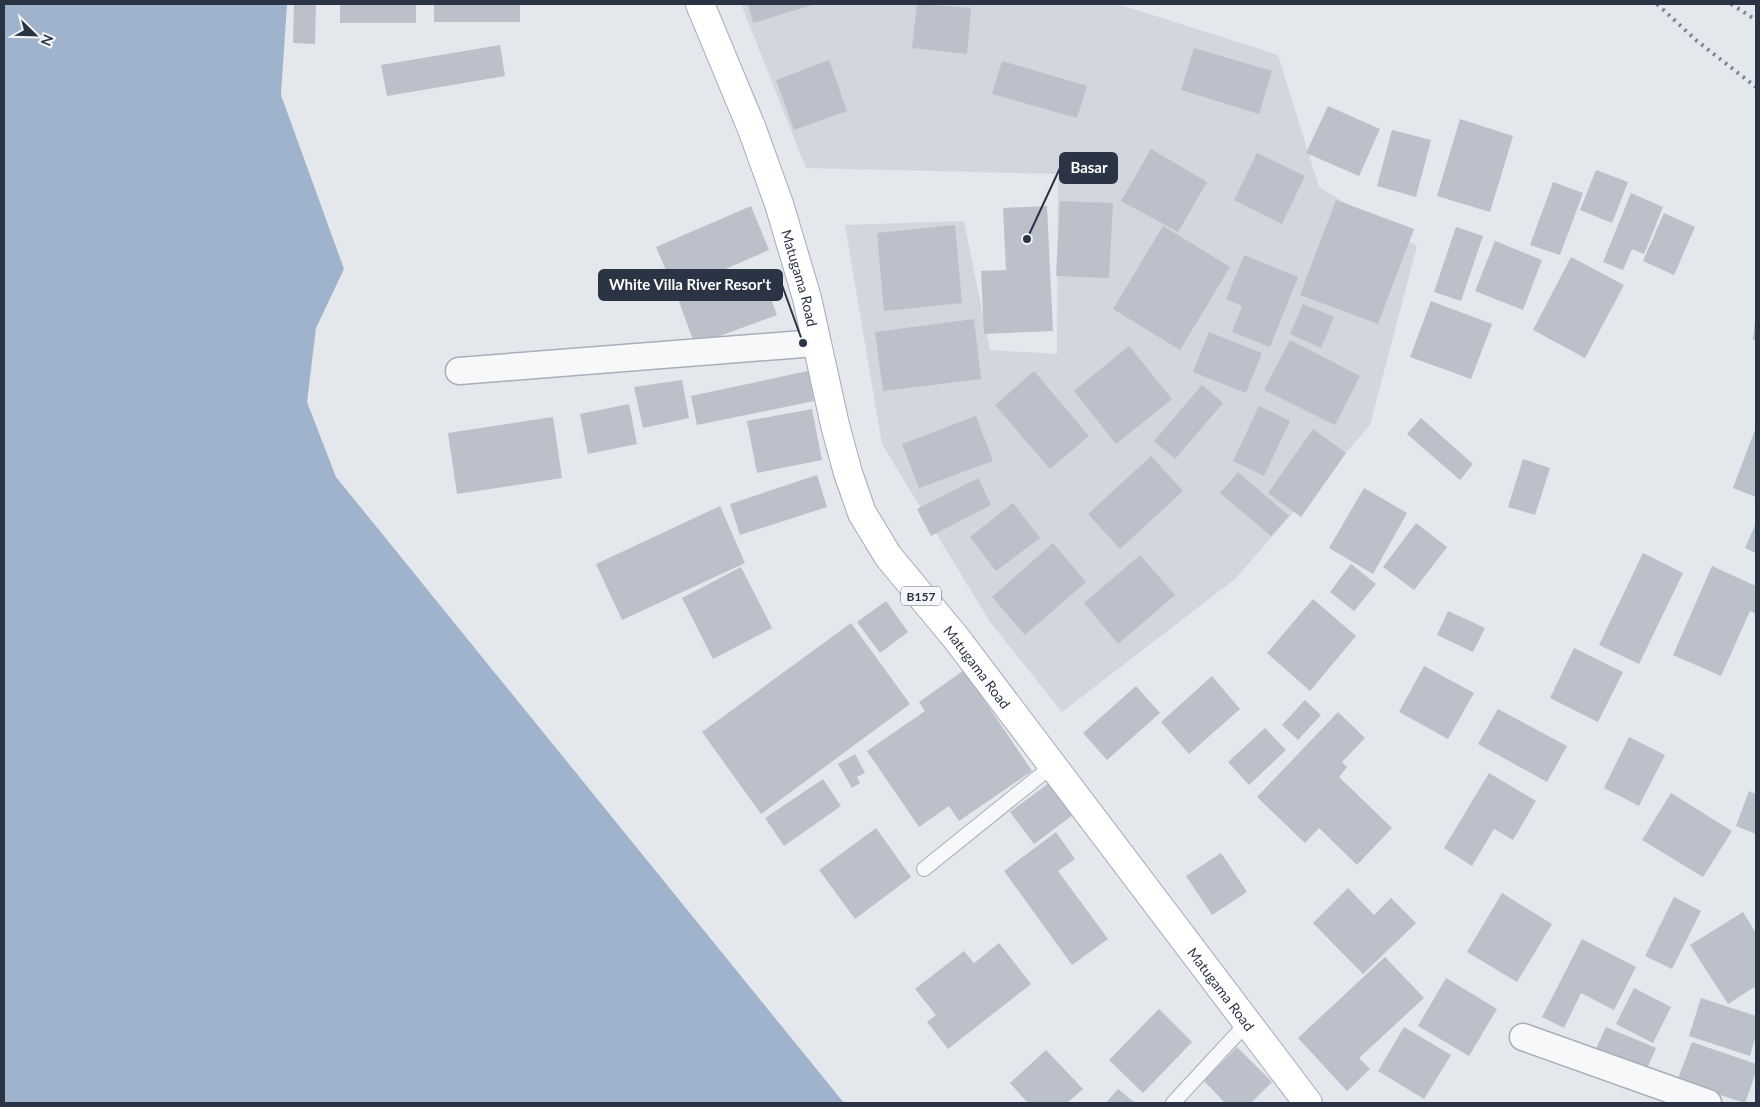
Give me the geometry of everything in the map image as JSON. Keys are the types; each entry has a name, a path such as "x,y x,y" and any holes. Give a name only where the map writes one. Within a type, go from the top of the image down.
{"main road":[{"name":"Matugama Road","path":"700,4 752,129 779,204 806,298 835,425 848,473 862,513 888,556 956,638 1308,1103"}],"street":[{"path":"459,371 816,343"},
{"path":"1524,1037 1708,1103"}],"lane":[{"path":"924,869 1052,766"},
{"path":"1173,1103 1247,1023"}],"shaded area":[{"path":"741,4 1118,4 1278,55 1319,187 1417,246 1370,425 1235,579 1062,712 990,622 882,444 845,225 964,221 990,350 1057,354 1058,174 806,168"}],"water":[{"path":"4,4 287,4 281,95 344,269 316,328 307,402 336,477 844,1103 4,1103"}],"building":[{"path":"294,4 316,4 315,44 293,43"},
{"path":"340,4 416,4 416,23 340,23"},
{"path":"434,4 520,4 520,22 434,22"},
{"path":"748,4 812,4 812,5 753,23"},
{"path":"917,4 971,8 967,54 912,48"},
{"path":"500,45 505,76 387,96 381,65"},
{"path":"1194,48 1272,71 1259,114 1181,90"},
{"path":"829,60 847,111 794,130 776,80"},
{"path":"1002,61 1087,86 1077,118 992,94"},
{"path":"1328,106 1380,129 1359,176 1306,153"},
{"path":"1460,119 1513,136 1490,212 1437,196"},
{"path":"1392,130 1431,140 1416,197 1377,186"},
{"path":"1151,149 1207,182 1178,232 1121,201"},
{"path":"1257,153 1305,176 1282,224 1234,200"},
{"path":"1596,170 1628,182 1612,223 1580,210"},
{"path":"1553,182 1583,193 1560,255 1530,245"},
{"path":"1631,193 1663,207 1644,254 1632,249 1623,270 1603,262"},
{"path":"1336,200 1414,229 1378,324 1300,295"},
{"path":"1060,201 1113,203 1109,278 1056,276"},
{"path":"751,206 769,250 675,291 656,247"},
{"path":"1047,206 1053,331 984,334 981,271 1006,270 1003,208"},
{"path":"1664,213 1695,227 1674,275 1643,261"},
{"path":"955,225 962,303 884,311 877,233"},
{"path":"1163,226 1230,267 1180,350 1113,309"},
{"path":"1456,227 1483,236 1461,301 1434,292"},
{"path":"1495,241 1542,260 1523,310 1475,291"},
{"path":"1244,255 1298,277 1270,347 1232,332 1242,306 1226,299"},
{"path":"1571,257 1624,285 1585,358 1533,330"},
{"path":"760,269 777,315 695,345 678,299"},
{"path":"1431,301 1492,324 1471,379 1410,357"},
{"path":"1303,304 1334,317 1321,348 1290,334"},
{"path":"974,319 981,379 883,391 875,332"},
{"path":"1756,321 1756,341 1753,340"},
{"path":"1209,332 1262,353 1246,393 1193,372"},
{"path":"1290,340 1360,376 1335,425 1264,390"},
{"path":"1129,346 1172,399 1116,444 1074,391"},
{"path":"808,371 814,401 697,425 691,396"},
{"path":"1034,371 1089,436 1050,469 995,405"},
{"path":"682,380 689,418 643,428 634,387"},
{"path":"1202,385 1223,403 1175,459 1154,441"},
{"path":"629,404 637,444 588,454 580,414"},
{"path":"1259,406 1290,421 1264,476 1233,461"},
{"path":"812,409 822,460 757,473 747,421"},
{"path":"976,416 993,461 919,488 902,444"},
{"path":"553,417 562,478 457,494 448,433"},
{"path":"1421,418 1473,464 1460,480 1407,434"},
{"path":"1756,427 1756,497 1733,488"},
{"path":"1313,429 1346,453 1301,517 1268,493"},
{"path":"1151,456 1183,491 1120,549 1088,514"},
{"path":"1523,459 1550,468 1535,515 1508,507"},
{"path":"1238,472 1289,516 1271,536 1220,493"},
{"path":"817,475 827,507 740,535 730,504"},
{"path":"978,478 991,505 931,536 917,509"},
{"path":"1364,488 1407,513 1373,574 1329,548"},
{"path":"1013,503 1040,538 996,571 970,537"},
{"path":"720,506 745,563 622,620 596,564"},
{"path":"1416,523 1447,547 1414,590 1383,567"},
{"path":"1756,523 1756,553 1745,548"},
{"path":"1053,543 1086,582 1025,635 992,597"},
{"path":"1643,553 1683,573 1639,664 1599,645"},
{"path":"1140,555 1175,595 1118,644 1084,603"},
{"path":"1351,564 1376,584 1354,611 1330,592"},
{"path":"1712,566 1756,586 1756,614 1750,611 1721,676 1673,655"},
{"path":"741,567 772,628 713,659 682,598"},
{"path":"1313,599 1356,636 1310,691 1267,653"},
{"path":"886,601 908,632 880,653 857,622"},
{"path":"1448,611 1485,628 1473,652 1437,635"},
{"path":"851,623 910,704 761,814 702,732"},
{"path":"1574,648 1623,672 1598,722 1550,698"},
{"path":"1424,666 1474,693 1448,739 1399,712"},
{"path":"964,670 1032,771 959,821 949,806 919,827 867,751 925,711 919,702"},
{"path":"1212,676 1240,709 1189,754 1161,722"},
{"path":"1136,686 1160,713 1107,760 1083,733"},
{"path":"1305,700 1321,715 1298,740 1282,725"},
{"path":"1498,709 1567,746 1547,782 1478,744"},
{"path":"1338,712 1365,738 1342,762 1347,767 1339,777 1392,828 1357,865 1319,828 1305,843 1257,797"},
{"path":"1265,728 1286,750 1249,785 1228,762"},
{"path":"1629,737 1665,755 1639,806 1604,788"},
{"path":"855,754 865,773 857,777 860,783 852,788 838,764"},
{"path":"1489,773 1536,801 1513,840 1494,829 1472,866 1444,848"},
{"path":"823,779 841,806 784,846 765,818"},
{"path":"1049,783 1073,815 1034,844 1010,812"},
{"path":"1749,791 1756,794 1756,834 1736,826"},
{"path":"1671,793 1732,831 1703,877 1642,840"},
{"path":"876,828 911,877 855,919 819,870"},
{"path":"1056,832 1075,859 1058,871 1108,939 1072,965 1004,871"},
{"path":"1221,853 1247,892 1212,915 1186,876"},
{"path":"1348,888 1374,915 1391,898 1416,923 1363,974 1313,923"},
{"path":"1502,893 1552,924 1517,982 1467,952"},
{"path":"1674,897 1701,911 1672,969 1645,956"},
{"path":"1743,912 1756,933 1756,986 1728,1004 1690,945"},
{"path":"1582,939 1636,967 1614,1010 1581,993 1564,1028 1542,1017"},
{"path":"999,943 1031,984 948,1049 927,1022 936,1015 915,989 964,951 974,963"},
{"path":"1385,957 1424,998 1359,1058 1370,1069 1347,1091 1298,1038"},
{"path":"1446,978 1497,1009 1469,1056 1418,1026"},
{"path":"1634,988 1671,1007 1653,1043 1616,1024"},
{"path":"1701,998 1756,1016 1756,1035 1750,1056 1689,1036"},
{"path":"1159,1009 1192,1042 1143,1093 1109,1060"},
{"path":"1404,1027 1451,1055 1424,1099 1378,1071"},
{"path":"1606,1027 1656,1048 1645,1073 1595,1051"},
{"path":"1692,1042 1756,1064 1756,1072 1745,1103 1677,1081"},
{"path":"1237,1047 1272,1082 1251,1103 1225,1103 1204,1081"},
{"path":"1046,1050 1083,1089 1067,1103 1028,1103 1010,1083"},
{"path":"1118,1089 1135,1103 1106,1103"}],"railway":[{"path":"1657,4 1697,41 1756,87"},
{"path":"1731,4 1756,20"}],"place":[{"name":"Basar","path":"1027,239"},
{"name":"White Villa River Resor't","path":"803,343"}]}
